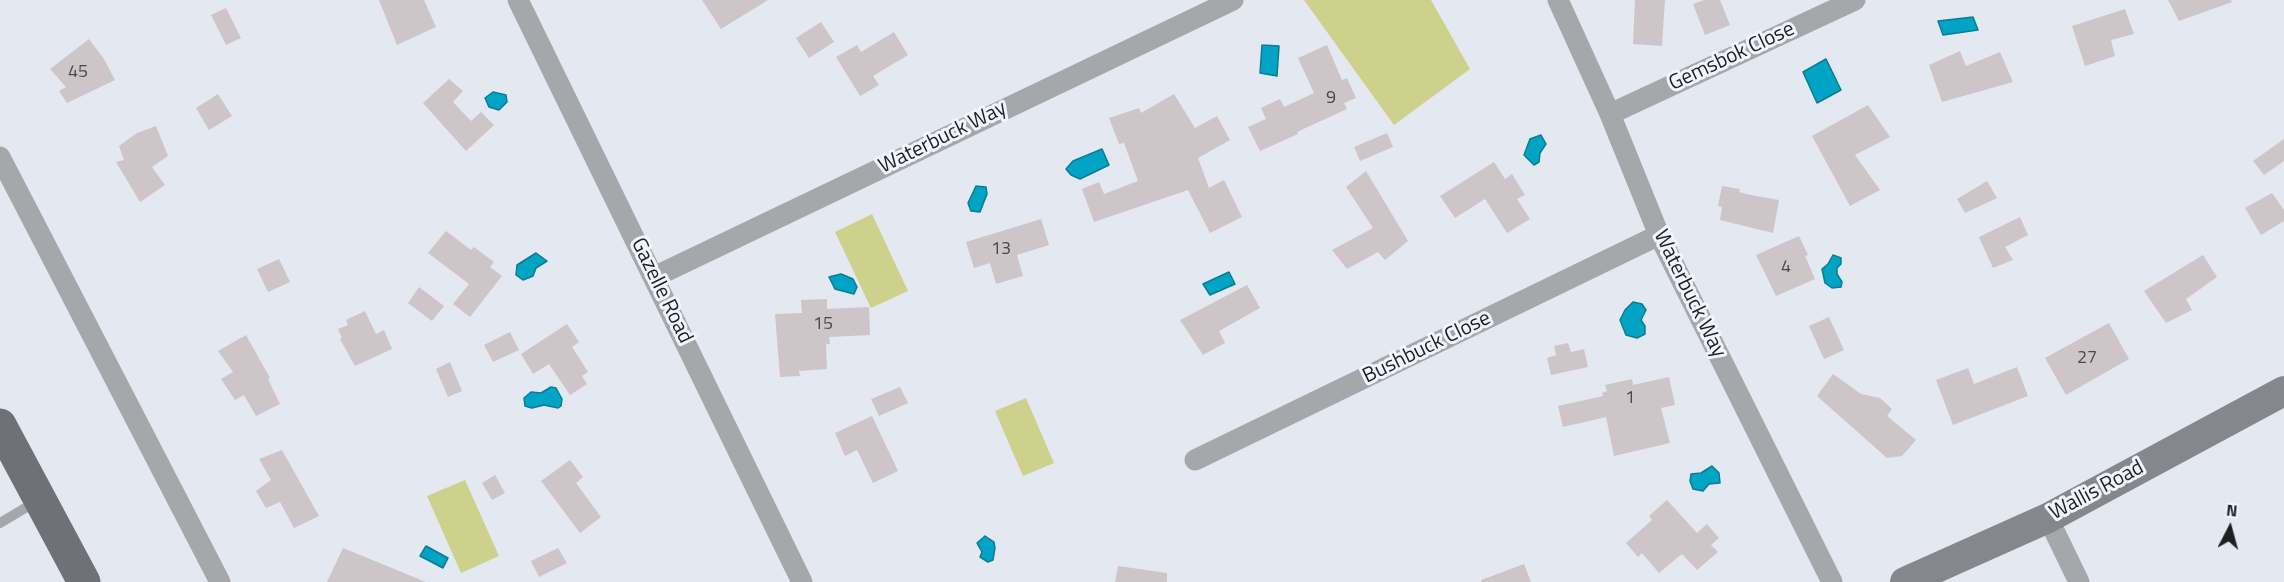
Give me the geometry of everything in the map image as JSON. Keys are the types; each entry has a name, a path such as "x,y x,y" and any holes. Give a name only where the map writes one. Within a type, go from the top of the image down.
{"main road":[{"path":"0,425 84,582"}],"street":[{"name":"Gazelle Road","path":"518,0 802,582"},
{"name":"Waterbuck Way","path":"654,277 1233,0"},
{"name":"Waterbuck Way","path":"1558,0 1610,114 1659,236 1832,582"},
{"name":"Gemsbok Close","path":"1610,114 1855,0"},
{"path":"0,157 220,582"},
{"name":"Bushbuck Close","path":"1195,460 1659,236"},
{"name":"Wallis Road","path":"1905,582 2048,518 2284,391"},
{"path":"2048,518 2079,582"}],"lane":[{"path":"0,523 40,499"}],"green space":[{"path":"1304,0 1431,0 1470,69 1394,125"},
{"path":"872,214 908,291 871,308 835,232"},
{"path":"1026,398 1054,463 1023,476 995,411"},
{"path":"465,480 499,556 461,573 427,496"}],"water":[{"path":"1973,17 1978,30 1943,35 1938,21"},
{"path":"1262,45 1279,46 1277,76 1260,73"},
{"path":"1826,59 1841,90 1817,103 1803,72"},
{"path":"493,92 506,95 507,102 499,110 489,107 485,98"},
{"path":"1541,135 1546,144 1540,153 1539,162 1534,165 1524,155 1530,139"},
{"path":"1102,149 1109,165 1080,179 1071,175 1066,169 1073,161"},
{"path":"976,186 986,187 987,194 980,212 971,211 968,203"},
{"path":"536,253 547,261 536,268 533,276 523,280 516,275 517,265"},
{"path":"1833,255 1841,258 1837,274 1842,282 1841,287 1832,288 1825,283 1822,269"},
{"path":"1229,272 1235,284 1210,295 1203,284"},
{"path":"841,274 853,279 857,287 854,294 835,289 829,277"},
{"path":"1633,302 1642,304 1646,310 1641,320 1645,326 1645,334 1637,338 1626,335 1620,320 1625,310"},
{"path":"551,387 556,388 562,399 561,406 558,408 544,405 532,408 525,406 524,398 531,392 541,393"},
{"path":"1712,466 1719,473 1720,483 1709,484 1703,491 1693,489 1690,481 1691,474 1701,473"},
{"path":"985,536 994,542 995,548 993,560 988,562 980,557 982,552 977,543"},
{"path":"426,546 448,558 443,568 420,556"}],"building":[{"path":"379,0 424,0 436,27 397,45"},
{"path":"702,0 768,0 721,29"},
{"path":"1635,0 1665,0 1662,46 1633,44"},
{"path":"1704,0 1720,0 1730,25 1705,35 1693,4"},
{"path":"2168,0 2231,0 2232,2 2179,21"},
{"path":"226,8 241,38 226,45 211,15"},
{"path":"2125,9 2134,34 2111,40 2115,56 2085,66 2072,26"},
{"path":"821,22 834,42 809,58 796,38"},
{"path":"894,32 908,55 873,76 879,85 860,96 836,57 857,45 861,52"},
{"path":"89,39 104,59 115,80 67,103 59,91 66,87 50,69"},
{"path":"1327,45 1342,80 1347,78 1356,98 1344,103 1347,109 1260,151 1248,127 1266,119 1261,108 1280,99 1284,107 1314,93 1298,58"},
{"path":"1960,51 1966,66 2000,52 2013,82 1942,102 1929,65"},
{"path":"449,79 463,91 453,102 471,121 481,112 494,125 466,151 423,103"},
{"path":"218,94 232,116 209,130 196,108"},
{"path":"1174,94 1195,128 1217,116 1230,140 1198,158 1209,188 1224,180 1242,217 1210,233 1188,190 1094,222 1082,189 1099,182 1104,194 1138,181 1124,143 1119,144 1109,118 1139,108 1141,113"},
{"path":"1868,105 1890,137 1855,155 1880,190 1850,206 1812,136"},
{"path":"156,126 168,156 152,167 165,185 140,202 116,162 124,160 119,146 137,133"},
{"path":"1387,133 1393,147 1360,161 1354,147"},
{"path":"2284,139 2284,161 2264,175 2253,161"},
{"path":"1494,162 1505,179 1512,174 1525,195 1517,199 1530,219 1507,233 1485,199 1455,218 1440,196"},
{"path":"1366,171 1408,241 1385,260 1378,252 1347,269 1332,250 1373,228 1346,187"},
{"path":"1987,181 1997,198 1965,213 1957,199"},
{"path":"1722,186 1740,189 1739,192 1751,195 1779,200 1773,233 1720,220 1722,207 1718,206"},
{"path":"2272,193 2284,210 2284,221 2261,235 2245,208"},
{"path":"2020,217 2028,235 2005,247 2013,260 1993,268 1979,237"},
{"path":"1041,219 1049,245 1017,255 1023,276 996,284 990,263 974,268 966,242"},
{"path":"446,231 471,250 474,247 494,262 490,267 502,276 470,317 453,304 469,284 428,253"},
{"path":"1799,236 1808,255 1805,256 1815,279 1776,296 1756,255"},
{"path":"2203,255 2217,277 2186,299 2192,310 2166,323 2144,291"},
{"path":"279,259 290,282 268,292 257,269"},
{"path":"1247,285 1260,308 1219,331 1225,343 1203,355 1180,320"},
{"path":"419,287 444,306 432,321 408,303"},
{"path":"827,299 827,309 869,307 870,335 829,337 830,344 826,344 827,369 799,371 800,376 780,377 775,314 802,313 801,300"},
{"path":"365,311 376,334 384,330 392,349 355,366 340,339 342,338 338,329 348,325 346,320"},
{"path":"1829,317 1844,350 1824,359 1809,326"},
{"path":"2109,323 2129,359 2066,395 2045,358"},
{"path":"567,324 579,342 572,347 588,372 582,376 587,384 570,395 549,364 533,374 521,354"},
{"path":"510,332 519,350 493,362 484,345"},
{"path":"246,335 270,378 268,379 280,404 256,416 244,395 235,400 221,379 233,372 218,351"},
{"path":"1568,343 1571,352 1584,349 1588,367 1551,375 1547,358 1556,355 1554,346"},
{"path":"450,362 462,391 448,397 436,369"},
{"path":"2017,367 2028,396 1953,425 1936,380 1968,368 1974,384"},
{"path":"1833,374 1861,394 1880,398 1892,409 1887,416 1916,440 1902,456 1887,458 1817,396"},
{"path":"1669,377 1675,405 1661,408 1670,443 1614,456 1606,417 1563,427 1558,406 1603,396 1602,393 1607,391 1605,385 1632,379 1633,385"},
{"path":"900,387 908,403 879,416 871,399"},
{"path":"872,416 898,471 873,483 857,450 845,456 835,433"},
{"path":"282,450 319,516 294,528 280,502 266,508 256,491 271,480 259,459"},
{"path":"570,460 583,477 576,483 601,517 580,533 541,481"},
{"path":"495,475 505,493 492,500 482,483"},
{"path":"1667,500 1697,533 1707,524 1719,538 1711,545 1718,552 1697,570 1682,554 1659,573 1642,553 1638,557 1626,543 1652,520 1649,516"},
{"path":"343,548 426,582 327,582"},
{"path":"558,548 567,563 539,577 531,561"},
{"path":"1524,564 1531,582 1481,582 1481,580"},
{"path":"1118,566 1167,573 1167,582 1115,582"}]}
